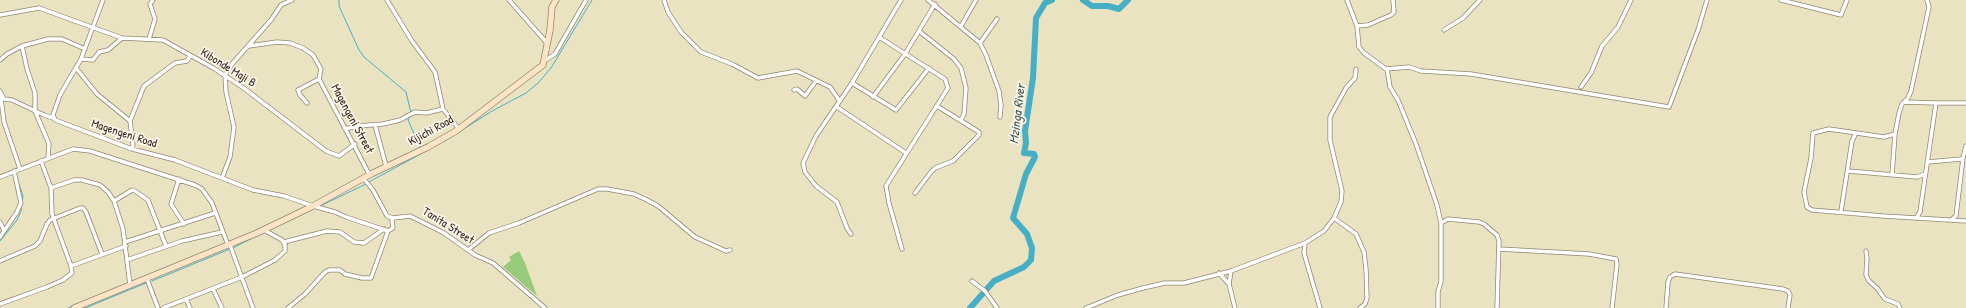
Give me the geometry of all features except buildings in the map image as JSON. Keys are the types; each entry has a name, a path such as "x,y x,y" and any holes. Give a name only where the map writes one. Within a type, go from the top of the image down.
{"street":[{"path":"53,118 62,90 81,59 103,0"},
{"path":"149,39 155,19 150,4 153,0"},
{"path":"222,178 230,157 234,127 226,92 225,75 232,64 249,46 281,5 292,0"},
{"path":"387,0 412,41 435,72 443,109 459,129"},
{"path":"509,0 547,43"},
{"path":"544,62 552,8 556,0"},
{"path":"544,62 556,52 586,0"},
{"path":"664,0 668,12 678,28 701,52 732,64 755,78 797,71 830,87 839,100"},
{"path":"851,234 847,228 837,202 816,186 805,172 803,166 805,156 810,146 837,107 839,100 852,83 901,0"},
{"path":"928,0 935,4 980,43 999,91 1002,105 1000,117"},
{"path":"961,26 976,0"},
{"path":"1347,0 1357,26 1358,44 1361,50 1387,70 1390,87 1398,100 1435,197 1441,223 1441,281 1438,292 1438,308"},
{"path":"1357,26 1368,25 1391,15 1394,12 1393,0"},
{"path":"1444,30 1463,18 1480,0"},
{"path":"1581,87 1591,73 1602,46 1618,28 1631,0"},
{"path":"1387,70 1409,66 1421,71 1471,74 1670,107 1698,30 1707,0"},
{"path":"1781,0 1841,15 1847,0"},
{"path":"1892,175 1895,134 1900,108 1910,95 1929,7 1927,0"},
{"path":"874,97 905,54 935,4"},
{"path":"0,15 39,8 93,26 122,38 108,50 99,52 93,60 81,59"},
{"path":"980,43 997,19"},
{"path":"919,30 954,59 961,68 966,88 964,114 961,120"},
{"path":"879,37 945,78 948,88 887,183 886,190 902,249"},
{"path":"0,60 7,54 35,41 58,38 85,49"},
{"name":"Kibonde Maji B","path":"122,38 163,40 225,75 326,151 338,156 355,144"},
{"path":"249,46 277,42 290,43 303,48 313,55 321,69 319,79"},
{"path":"22,46 27,69 36,93 35,111 49,144 48,158"},
{"path":"132,149 133,145 130,121 144,86 174,63 187,61 190,56"},
{"name":"Kijichi Road","path":"74,308 229,246 315,205 386,166 428,147 459,129 538,70 544,62"},
{"path":"76,68 97,94 130,121"},
{"path":"852,83 894,109 898,109 929,68"},
{"path":"1086,308 1118,295 1143,288 1165,283 1186,282 1231,271 1305,243 1324,231 1334,218 1341,202 1342,191 1330,140 1330,117 1346,88 1355,78 1356,69"},
{"name":"Magengeni Street","path":"307,103 300,95 298,91 299,88 319,79 345,129 355,144 368,172 371,174"},
{"path":"794,90 797,89 805,96 816,81"},
{"path":"0,92 7,136 20,169"},
{"name":"Magengeni Road","path":"0,92 4,99 12,100 53,118 57,122 132,149 175,160 253,190 284,196 315,205"},
{"path":"1910,95 1915,101"},
{"path":"1904,102 1966,103"},
{"path":"1916,218 1920,212 1936,103"},
{"path":"915,193 931,172 953,161 979,135 979,132 961,120 947,114 937,106"},
{"path":"837,107 906,153"},
{"path":"345,129 395,121 415,112 426,113 443,109"},
{"path":"375,125 386,166"},
{"path":"1895,134 1884,137 1855,135 1851,132 1829,130 1813,133 1811,158 1804,192 1806,205 1811,209 1966,221"},
{"path":"1841,211 1855,135"},
{"path":"1950,220 1956,216 1963,158 1966,146"},
{"path":"0,177 41,160 79,148 179,179 202,189 208,196 216,213 222,232 253,308"},
{"path":"1928,162 1952,161 1963,158"},
{"path":"0,304 63,280 72,273 71,266 53,218 50,188 41,160"},
{"path":"0,237 17,212 21,203 14,171"},
{"path":"1848,171 1917,177 1925,174"},
{"path":"288,308 305,294 329,270 340,270 345,274 362,278 370,278 373,275 388,231 393,228 392,221 394,218 387,216 373,190 364,178"},
{"path":"179,179 171,204 184,224"},
{"path":"50,188 74,180 88,181 105,188 114,201 126,244 130,285"},
{"path":"468,250 482,237 492,231 519,223 593,191 607,189 634,194 647,200 658,206 695,237 726,250 730,250"},
{"path":"114,201 128,191 136,191 150,203 166,246"},
{"path":"315,205 388,231"},
{"path":"0,261 35,246 40,241 47,224 53,218 77,208 83,208 102,254"},
{"path":"1920,212 1923,218"},
{"path":"71,266 126,244 216,213"},
{"name":"Tanita Street","path":"394,218 410,216 420,220 475,255 493,263 545,308"},
{"path":"1334,218 1356,234 1364,252 1367,298 1365,304 1360,308"},
{"path":"1441,223 1448,219 1484,224 1497,235 1499,249 1497,308"},
{"path":"0,222 4,231"},
{"path":"264,230 284,242 328,231 340,232 354,242 364,243 384,229"},
{"path":"127,260 166,246 222,232"},
{"path":"164,308 242,278 275,260 284,250 284,242"},
{"path":"1305,243 1304,253 1320,308"},
{"path":"1499,249 1589,254 1616,259 1617,264 1612,308"},
{"path":"1866,251 1866,275 1869,281 1877,288 1885,299 1898,304 1900,308"},
{"path":"1229,284 1231,271"},
{"path":"1218,273 1226,279 1229,284 1235,308"},
{"path":"1666,308 1668,282 1670,277 1675,274 1783,289 1790,295 1788,308"},
{"path":"147,279 158,308"},
{"path":"972,281 985,291 997,308"},
{"path":"213,289 222,308"},
{"path":"186,299 190,308"}],"green space":[{"path":"519,251 537,296 503,267 511,260 509,257"}],"waterway":[{"path":"339,0 339,6 359,50 364,57 406,92 411,113"},
{"path":"369,182 448,139 492,111 526,93 538,83 551,68 592,0"},
{"name":"Mzinga River","path":"970,308 994,281 1024,267 1031,260 1032,248 1027,234 1013,218 1026,174 1035,157 1034,154 1024,153 1026,143 1025,131 1033,78 1036,18 1045,3 1052,0"},
{"name":"Mzinga River","path":"1083,0 1092,6 1108,6 1119,9 1128,0"},
{"path":"410,116 408,120 420,147"},
{"path":"0,241 17,220 21,211 23,196 18,181"},
{"path":"318,207 366,184"},
{"path":"233,248 254,237"},
{"path":"152,281 230,249"},
{"path":"85,308 146,283"},
{"path":"68,308 73,306"}]}
